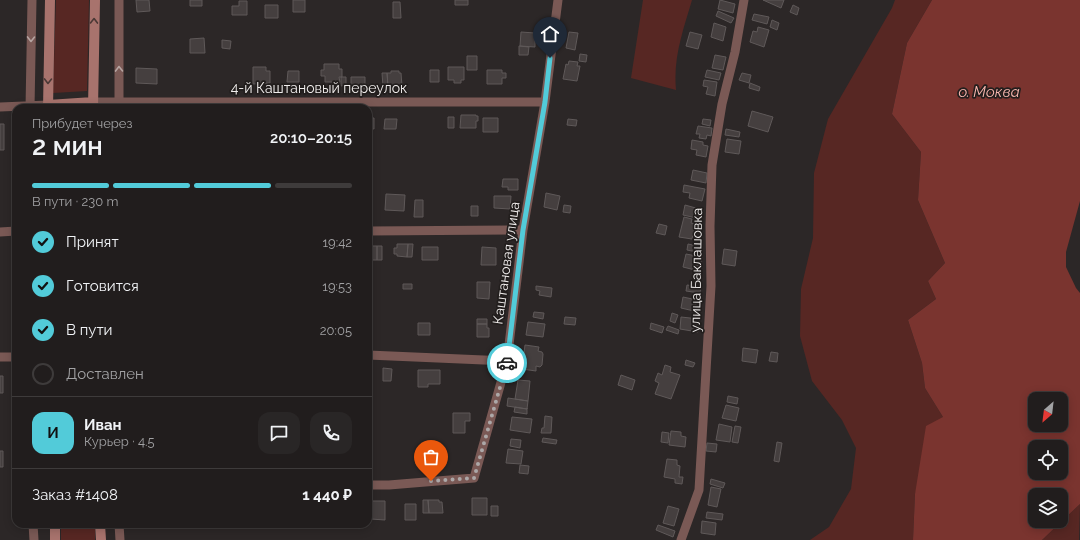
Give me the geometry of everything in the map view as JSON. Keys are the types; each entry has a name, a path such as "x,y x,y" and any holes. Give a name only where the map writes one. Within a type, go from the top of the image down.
{"main road":[{"path":"48,104 50,0"},
{"path":"93,104 95,0"},
{"path":"55,528 56,540"},
{"path":"100,528 101,540"}],"street":[{"path":"30,104 32,0"},
{"path":"119,0 119,104"},
{"name":"Каштановая улица","path":"372,485 474,478 507,362 523,230 545,102 558,0"},
{"name":"улица Баклашовка","path":"681,540 699,490 711,286 710,226 712,165 722,104 744,0"},
{"name":"4-й Каштановый переулок","path":"261,104 545,102"},
{"path":"0,107 12,107"},
{"path":"372,231 523,230"},
{"path":"0,232 12,231"},
{"path":"372,355 507,362"},
{"path":"0,357 12,357"},
{"path":"33,528 34,540"},
{"path":"119,528 120,540"}],"shaded area":[{"path":"56,0 89,0 87,91 53,93"},
{"path":"643,0 692,0 677,55 675,78 676,90 631,78"},
{"path":"895,0 932,0 907,43 892,114 921,152 918,200 945,263 928,281 936,299 908,320 922,363 925,388 943,417 915,494 913,540 810,540 829,527 851,489 856,448 842,420 812,381 800,336 801,289 813,238 814,173 828,119 892,8"},
{"path":"1080,504 1079,540 1042,540 1055,528 1068,528 1068,515"},
{"path":"61,528 95,528 95,540 61,540"}],"water":[{"name":"о. Моква","path":"932,0 1080,0 1080,201 1066,252 1066,267 1080,293 1080,504 1068,515 1068,488 1028,488 1028,528 1055,528 1042,540 913,540 915,494 926,426 943,417 925,388 922,363 908,320 936,299 928,281 945,263 918,200 921,152 892,114 907,43"}],"building":[{"path":"136,0 149,0 150,11 137,12"},
{"path":"190,0 202,0 202,6 190,6"},
{"path":"293,0 305,0 305,12 293,12"},
{"path":"455,0 468,0 468,5 455,5"},
{"path":"720,0 735,4 733,13 718,9"},
{"path":"763,0 784,0 781,8"},
{"path":"239,1 247,1 247,15 232,15 232,6 239,6"},
{"path":"393,2 400,2 401,18 393,18"},
{"path":"265,5 278,5 278,18 265,18"},
{"path":"793,5 799,8 797,15 790,12"},
{"path":"718,11 734,18 731,23 716,16"},
{"path":"754,14 769,17 767,24 752,20"},
{"path":"772,20 779,23 777,30 770,27"},
{"path":"714,23 726,27 723,41 711,37"},
{"path":"758,27 769,30 764,47 750,42 753,31 757,32"},
{"path":"521,32 535,33 535,47 520,46"},
{"path":"569,32 578,33 575,50 566,48"},
{"path":"690,32 702,35 698,49 686,46"},
{"path":"204,38 205,53 190,53 190,39"},
{"path":"222,40 231,41 230,49 222,48"},
{"path":"519,46 529,47 528,55 519,55"},
{"path":"580,54 587,55 586,62 579,61"},
{"path":"715,55 726,57 723,70 712,68"},
{"path":"467,56 477,56 477,70 467,70"},
{"path":"569,61 578,62 577,66 580,66 577,81 563,79 566,64 568,65"},
{"path":"324,64 339,64 339,69 342,69 342,77 339,77 340,82 325,82 325,76 321,76 321,70 324,70"},
{"path":"253,67 266,67 266,71 270,71 270,83 253,84"},
{"path":"448,67 464,67 464,80 461,80 461,83 454,83 454,80 448,80"},
{"path":"136,68 157,69 157,84 136,83"},
{"path":"430,70 439,70 439,82 430,82"},
{"path":"487,70 502,70 502,73 506,73 506,78 502,78 502,84 487,84"},
{"path":"707,70 721,73 719,80 705,77"},
{"path":"288,71 299,71 299,82 287,82"},
{"path":"391,71 399,71 399,73 401,73 402,86 388,86 387,73 391,73"},
{"path":"382,73 387,73 388,86 383,87"},
{"path":"742,73 751,75 749,83 739,80"},
{"path":"341,77 346,77 346,85 341,86"},
{"path":"351,77 365,77 365,89 351,88"},
{"path":"704,80 717,82 715,96 706,94 708,87 703,86"},
{"path":"750,83 760,87 759,91 749,88"},
{"path":"752,111 773,117 768,132 748,126"},
{"path":"461,115 478,116 476,128 460,128"},
{"path":"448,117 454,117 454,128 448,128"},
{"path":"372,118 374,118 374,129 372,129"},
{"path":"483,118 498,118 498,132 483,132"},
{"path":"385,119 397,119 396,129 384,129"},
{"path":"568,119 577,120 576,126 567,125"},
{"path":"703,119 711,120 710,126 702,124"},
{"path":"0,124 4,124 4,150 0,150"},
{"path":"698,126 712,128 711,136 707,135 706,139 699,138 700,134 696,134"},
{"path":"726,129 740,132 739,137 725,135"},
{"path":"727,139 741,141 739,154 725,152"},
{"path":"692,140 703,142 703,145 708,146 706,157 696,155 697,150 691,149"},
{"path":"693,170 707,173 706,183 691,180"},
{"path":"503,179 518,179 518,190 508,190 508,187 502,187"},
{"path":"684,185 705,189 702,201 689,198 690,193 683,192"},
{"path":"546,193 560,196 557,210 544,207"},
{"path":"386,194 405,195 404,211 385,210"},
{"path":"494,196 511,196 510,209 494,208"},
{"path":"415,200 423,200 423,217 414,217"},
{"path":"564,205 571,206 570,213 563,212"},
{"path":"685,205 703,210 701,219 683,215"},
{"path":"471,206 478,206 478,216 471,216"},
{"path":"684,217 692,219 691,223 695,224 692,239 679,237"},
{"path":"659,224 667,226 665,235 656,233"},
{"path":"397,244 408,244 407,257 397,256 397,254 394,254 394,248 397,248"},
{"path":"408,244 413,244 412,257 407,257"},
{"path":"688,244 702,247 701,253 687,250"},
{"path":"372,246 377,246 377,260 372,260"},
{"path":"377,246 382,246 382,260 377,260"},
{"path":"422,247 438,247 438,260 422,260"},
{"path":"482,247 496,248 496,265 481,265"},
{"path":"724,249 737,251 735,266 722,264"},
{"path":"686,254 702,257 699,271 683,267"},
{"path":"477,282 490,282 489,299 477,298"},
{"path":"403,284 412,284 412,289 403,289"},
{"path":"687,285 701,287 700,293 686,291"},
{"path":"536,286 552,288 551,297 539,295 540,291 536,290"},
{"path":"683,297 697,300 694,311 681,308"},
{"path":"534,312 544,313 543,319 533,317"},
{"path":"672,313 678,315 675,323 670,321"},
{"path":"565,317 576,318 575,325 564,324"},
{"path":"681,317 699,319 698,332 680,329"},
{"path":"477,319 487,319 487,324 477,324"},
{"path":"528,322 545,324 543,337 526,335"},
{"path":"418,323 430,323 430,335 418,335"},
{"path":"651,323 664,327 662,333 650,329"},
{"path":"477,324 487,324 487,328 489,328 489,337 477,337"},
{"path":"668,326 679,330 678,334 666,330"},
{"path":"525,345 539,347 538,351 542,352 543,354 542,365 540,367 536,366 536,371 522,369"},
{"path":"743,348 758,350 756,363 742,361"},
{"path":"771,352 778,353 777,362 769,361"},
{"path":"686,360 695,363 693,367 685,365"},
{"path":"665,365 671,367 670,372 680,375 671,399 655,394 659,383 655,381 658,373 662,375"},
{"path":"383,368 392,369 391,381 383,381"},
{"path":"418,370 440,370 440,384 428,384 428,387 418,387"},
{"path":"621,375 635,380 632,390 618,385"},
{"path":"0,376 3,376 3,393 0,393"},
{"path":"518,380 530,381 528,401 515,399"},
{"path":"728,396 738,398 737,404 727,402"},
{"path":"508,398 528,401 527,409 507,406"},
{"path":"726,405 739,408 736,421 722,418"},
{"path":"515,407 527,409 527,414 514,412"},
{"path":"453,413 470,413 470,421 465,421 465,433 453,433"},
{"path":"545,416 552,417 551,433 541,433 542,428 544,428"},
{"path":"512,417 532,419 530,433 510,430"},
{"path":"719,424 732,427 730,442 716,440"},
{"path":"735,426 741,427 738,443 732,442"},
{"path":"671,431 681,432 681,436 686,437 685,447 669,445"},
{"path":"662,432 669,433 668,443 661,442"},
{"path":"543,438 557,440 556,444 542,442"},
{"path":"511,439 521,440 520,448 510,446"},
{"path":"777,442 782,443 779,462 774,461"},
{"path":"707,443 717,444 716,452 706,451"},
{"path":"508,449 523,451 521,464 506,463"},
{"path":"0,451 3,451 3,467 0,467"},
{"path":"667,459 677,460 677,465 680,466 679,477 683,477 682,484 675,483 675,479 664,477"},
{"path":"520,465 529,466 528,474 519,473"},
{"path":"711,479 725,483 723,488 710,484"},
{"path":"711,487 721,489 717,507 708,505"},
{"path":"472,498 487,498 487,515 472,515"},
{"path":"423,500 428,500 429,513 423,513"},
{"path":"428,500 439,500 439,502 442,502 443,513 429,513"},
{"path":"372,501 385,501 385,520 372,519"},
{"path":"405,504 416,504 416,520 405,520"},
{"path":"491,506 498,506 498,516 491,516"},
{"path":"668,506 679,509 674,526 663,523"},
{"path":"707,512 723,514 722,520 706,518"},
{"path":"702,521 716,523 715,535 701,533"},
{"path":"658,525 675,531 673,537 656,530"}],"way so far":[{"path":"431,481 474,478 507,363"}],"route":[{"path":"507,363 523,230 545,102 550,58"}]}
